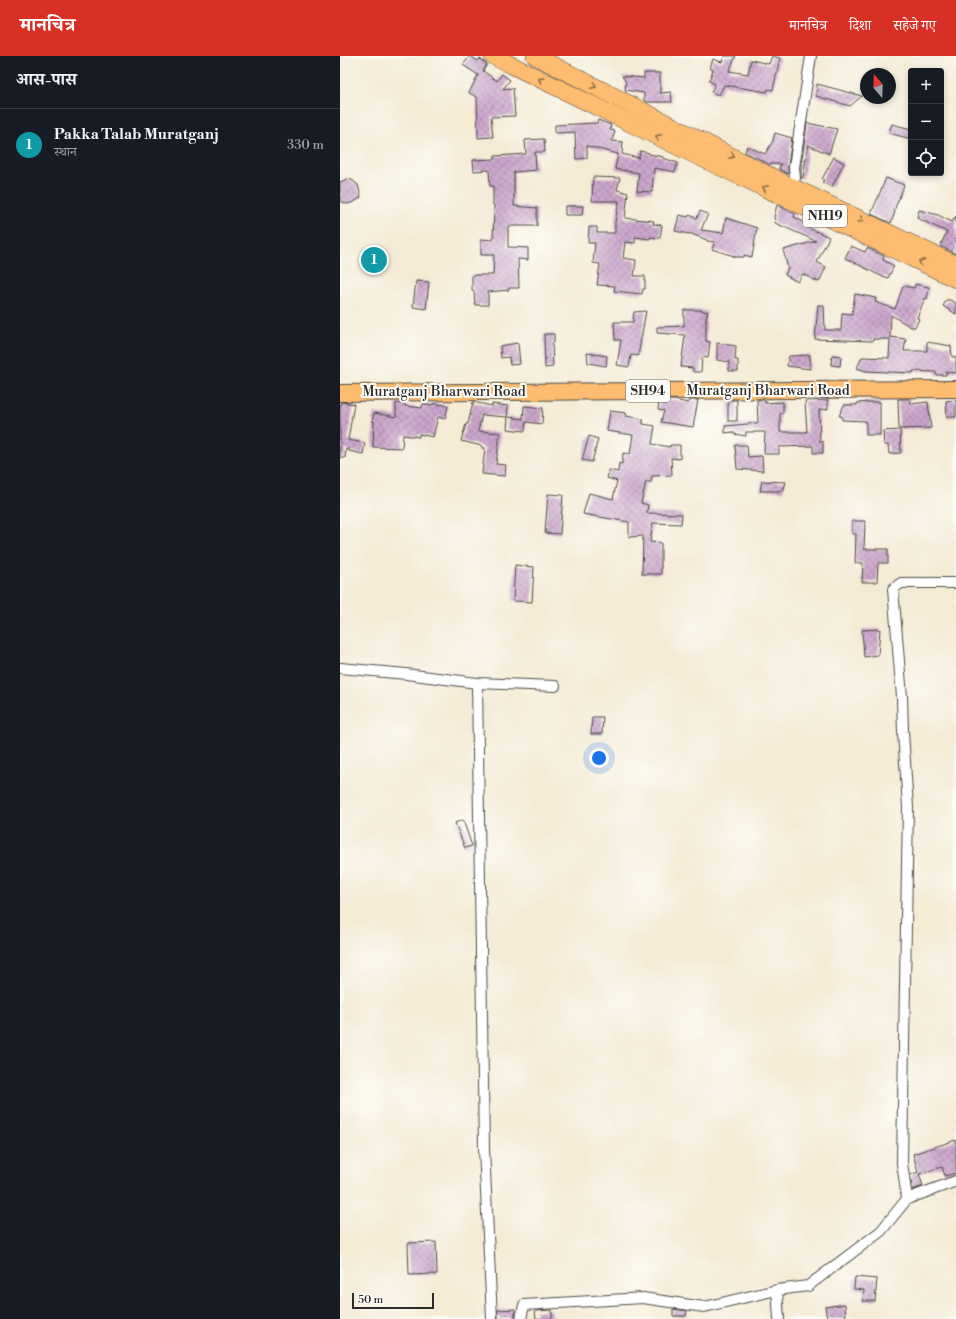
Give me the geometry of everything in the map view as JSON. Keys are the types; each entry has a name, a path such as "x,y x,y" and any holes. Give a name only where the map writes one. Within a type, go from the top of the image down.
{"highway":[{"name":"NH19","path":"493,56 787,192 956,266"},
{"name":"NH19","path":"534,56 787,192 956,279"}],"main road":[{"name":"Muratganj Bharwari Road","path":"340,393 956,389"}],"street":[{"path":"787,192 795,178 794,166 811,56"},
{"path":"907,1199 902,1162 908,807 902,732 902,697 893,589 902,583 956,583"},
{"path":"340,668 406,674 477,683 555,686"},
{"path":"477,683 484,1149 492,1319"},
{"path":"521,1319 524,1305 643,1298 704,1308 777,1290 808,1286 881,1231 907,1199 956,1181"},
{"path":"777,1290 779,1319"}],"building":[{"path":"470,56 478,61 480,59 487,64 483,71 497,81 502,74 510,80 503,89 513,88 515,116 491,117 493,137 478,138 477,97 469,93 478,75 463,65"},
{"path":"724,56 736,56 729,71 748,74 751,60 769,64 772,56 780,58 773,90 768,89 767,92 724,85 719,95 711,92 715,84 709,81 713,70 710,68 713,59 722,62"},
{"path":"644,73 660,73 660,93 671,92 672,102 647,102 644,100 644,93 625,90 626,82 622,76 644,78"},
{"path":"817,84 860,95 860,98 850,106 816,96"},
{"path":"598,120 611,125 610,130 615,131 612,141 623,142 622,154 639,158 640,151 663,157 678,163 675,172 654,168 652,192 637,191 639,173 615,169 618,154 587,146 587,158 576,159 575,132 555,133 555,125 597,123"},
{"path":"807,123 837,129 829,154 808,145 803,178 801,178 801,167"},
{"path":"892,124 908,128 908,138 889,133"},
{"path":"775,133 792,138 788,174 779,169 781,164 769,164 745,152 747,146 765,154 773,141"},
{"path":"544,139 545,152 535,152 536,170 514,172 514,206 537,208 537,226 508,226 508,247 528,248 528,260 518,259 519,288 509,288 509,290 488,292 488,305 475,305 474,291 472,290 472,275 493,275 494,255 481,255 481,239 493,240 494,205 493,186 490,186 489,170 474,171 473,160 495,159 495,156 526,154 525,140"},
{"path":"834,157 844,163 832,187 822,182 824,180 822,179"},
{"path":"593,177 620,178 617,190 628,193 625,218 654,221 653,224 662,225 660,238 650,237 650,239 635,237 635,243 625,242 623,258 636,260 634,276 645,276 645,289 643,289 642,294 614,291 615,286 597,285 600,264 593,263 595,243 588,243 589,227 597,227 597,233 615,233 615,222 619,201 592,201"},
{"path":"886,178 904,185 891,223 871,214"},
{"path":"348,179 352,180 358,185 361,197 354,202 347,204 340,201 340,182"},
{"path":"777,205 795,214 794,217 805,223 804,226 829,237 817,262 826,267 819,282 802,274 798,282 785,275 788,268 783,250 816,241 775,223 774,217"},
{"path":"565,206 583,206 582,215 565,215"},
{"path":"919,210 938,215 952,222 956,216 956,254 940,246 947,232 917,218"},
{"path":"700,211 708,214 701,230 723,233 726,218 757,228 752,257 744,255 744,257 734,257 712,249 715,242 707,241 689,233 675,231 679,215 688,217 689,215 697,218"},
{"path":"851,246 865,252 867,248 884,256 883,260 894,266 888,278 883,277 845,258"},
{"path":"416,281 429,282 426,309 413,307"},
{"path":"915,284 929,287 927,299 925,298 917,318 919,319 915,327 911,327 891,315 890,337 906,339 904,351 927,351 927,342 951,346 952,357 956,357 956,373 946,372 946,375 936,375 936,372 913,371 913,373 866,371 857,368 862,357 889,358 890,339 873,339 873,341 815,339 818,305 824,305 825,330 841,330 842,313 852,314 855,294 876,298 875,302 895,309 903,286 914,288"},
{"path":"946,300 956,303 956,314 943,306"},
{"path":"684,310 700,310 708,312 706,318 706,341 710,342 708,358 702,357 701,372 693,372 693,368 681,367 685,335 657,333 657,327 684,326"},
{"path":"646,311 638,356 631,355 629,367 617,365 621,340 615,340 614,322 633,322 634,312"},
{"path":"544,334 554,334 554,343 552,343 553,367 545,368"},
{"path":"518,343 520,364 510,365 509,357 501,358 500,346"},
{"path":"717,343 736,346 735,360 738,360 738,371 729,371 729,362 717,360"},
{"path":"587,353 607,356 606,366 588,363"},
{"path":"810,355 810,369 787,366 789,356"},
{"path":"832,355 841,356 840,366 831,365"},
{"path":"898,399 910,399 911,404 928,402 931,428 899,429"},
{"path":"659,400 674,400 688,403 689,400 698,400 693,427 661,422 664,411 658,410"},
{"path":"728,400 737,400 737,421 728,421"},
{"path":"757,400 765,400 765,403 783,402 783,413 780,413 780,432 807,432 805,401 828,400 828,409 819,410 820,442 823,441 823,453 813,453 813,446 779,447 779,454 764,454 765,432 746,432 746,436 734,434 733,432 725,433 725,426 758,423"},
{"path":"956,400 956,417 947,417 946,401"},
{"path":"341,402 354,404 348,440 365,443 363,454 346,449 345,458 340,458"},
{"path":"473,402 492,406 492,404 508,406 507,417 482,415 478,431 500,433 496,464 506,465 505,476 482,474 485,448 461,441 466,424 468,424"},
{"path":"880,402 880,435 866,435 866,421 842,420 842,416 839,416 844,405 857,405 857,403"},
{"path":"396,403 405,404 405,406 422,408 423,404 433,405 434,403 448,406 445,419 438,417 433,437 419,434 419,437 403,435 402,448 373,447 374,421 372,421 374,413 396,417"},
{"path":"524,406 543,408 542,424 526,422 525,431 507,429 508,417 523,419"},
{"path":"610,411 626,413 626,416 643,419 643,424 655,426 652,444 670,447 670,445 680,445 680,459 671,458 672,475 652,476 651,482 646,482 641,503 648,505 647,513 682,514 681,524 653,523 650,542 661,543 661,574 642,574 643,536 629,537 629,522 583,514 589,493 613,499 617,481 607,478 609,470 618,472 619,463 622,464 623,453 630,454 633,435 607,431"},
{"path":"900,430 901,453 889,454 888,445 884,445 883,431"},
{"path":"589,436 598,439 592,462 582,460"},
{"path":"735,445 747,445 748,457 762,456 763,471 737,469"},
{"path":"762,481 786,482 783,491 760,491"},
{"path":"548,494 563,495 560,534 545,533"},
{"path":"852,521 865,521 864,549 888,549 888,563 878,563 877,582 862,582 863,563 855,563 856,534 852,534"},
{"path":"515,565 534,567 532,602 513,601"},
{"path":"880,629 878,655 864,657 862,630"},
{"path":"592,717 603,717 602,734 591,734"},
{"path":"463,820 472,846 465,848 455,823"},
{"path":"956,1140 956,1173 945,1176 942,1167 919,1174 923,1186 913,1190 910,1175 918,1172 913,1154"},
{"path":"436,1242 437,1274 409,1275 408,1243"},
{"path":"855,1277 877,1279 875,1301 863,1301 864,1290 854,1289"},
{"path":"845,1304 846,1319 827,1319 825,1307"},
{"path":"515,1309 515,1319 498,1319 498,1310"},
{"path":"673,1309 687,1311 686,1316 673,1316"},
{"path":"552,1310 552,1319 536,1319 535,1311"}],"place":[{"name":"Pakka Talab Muratganj","path":"374,260"}]}
